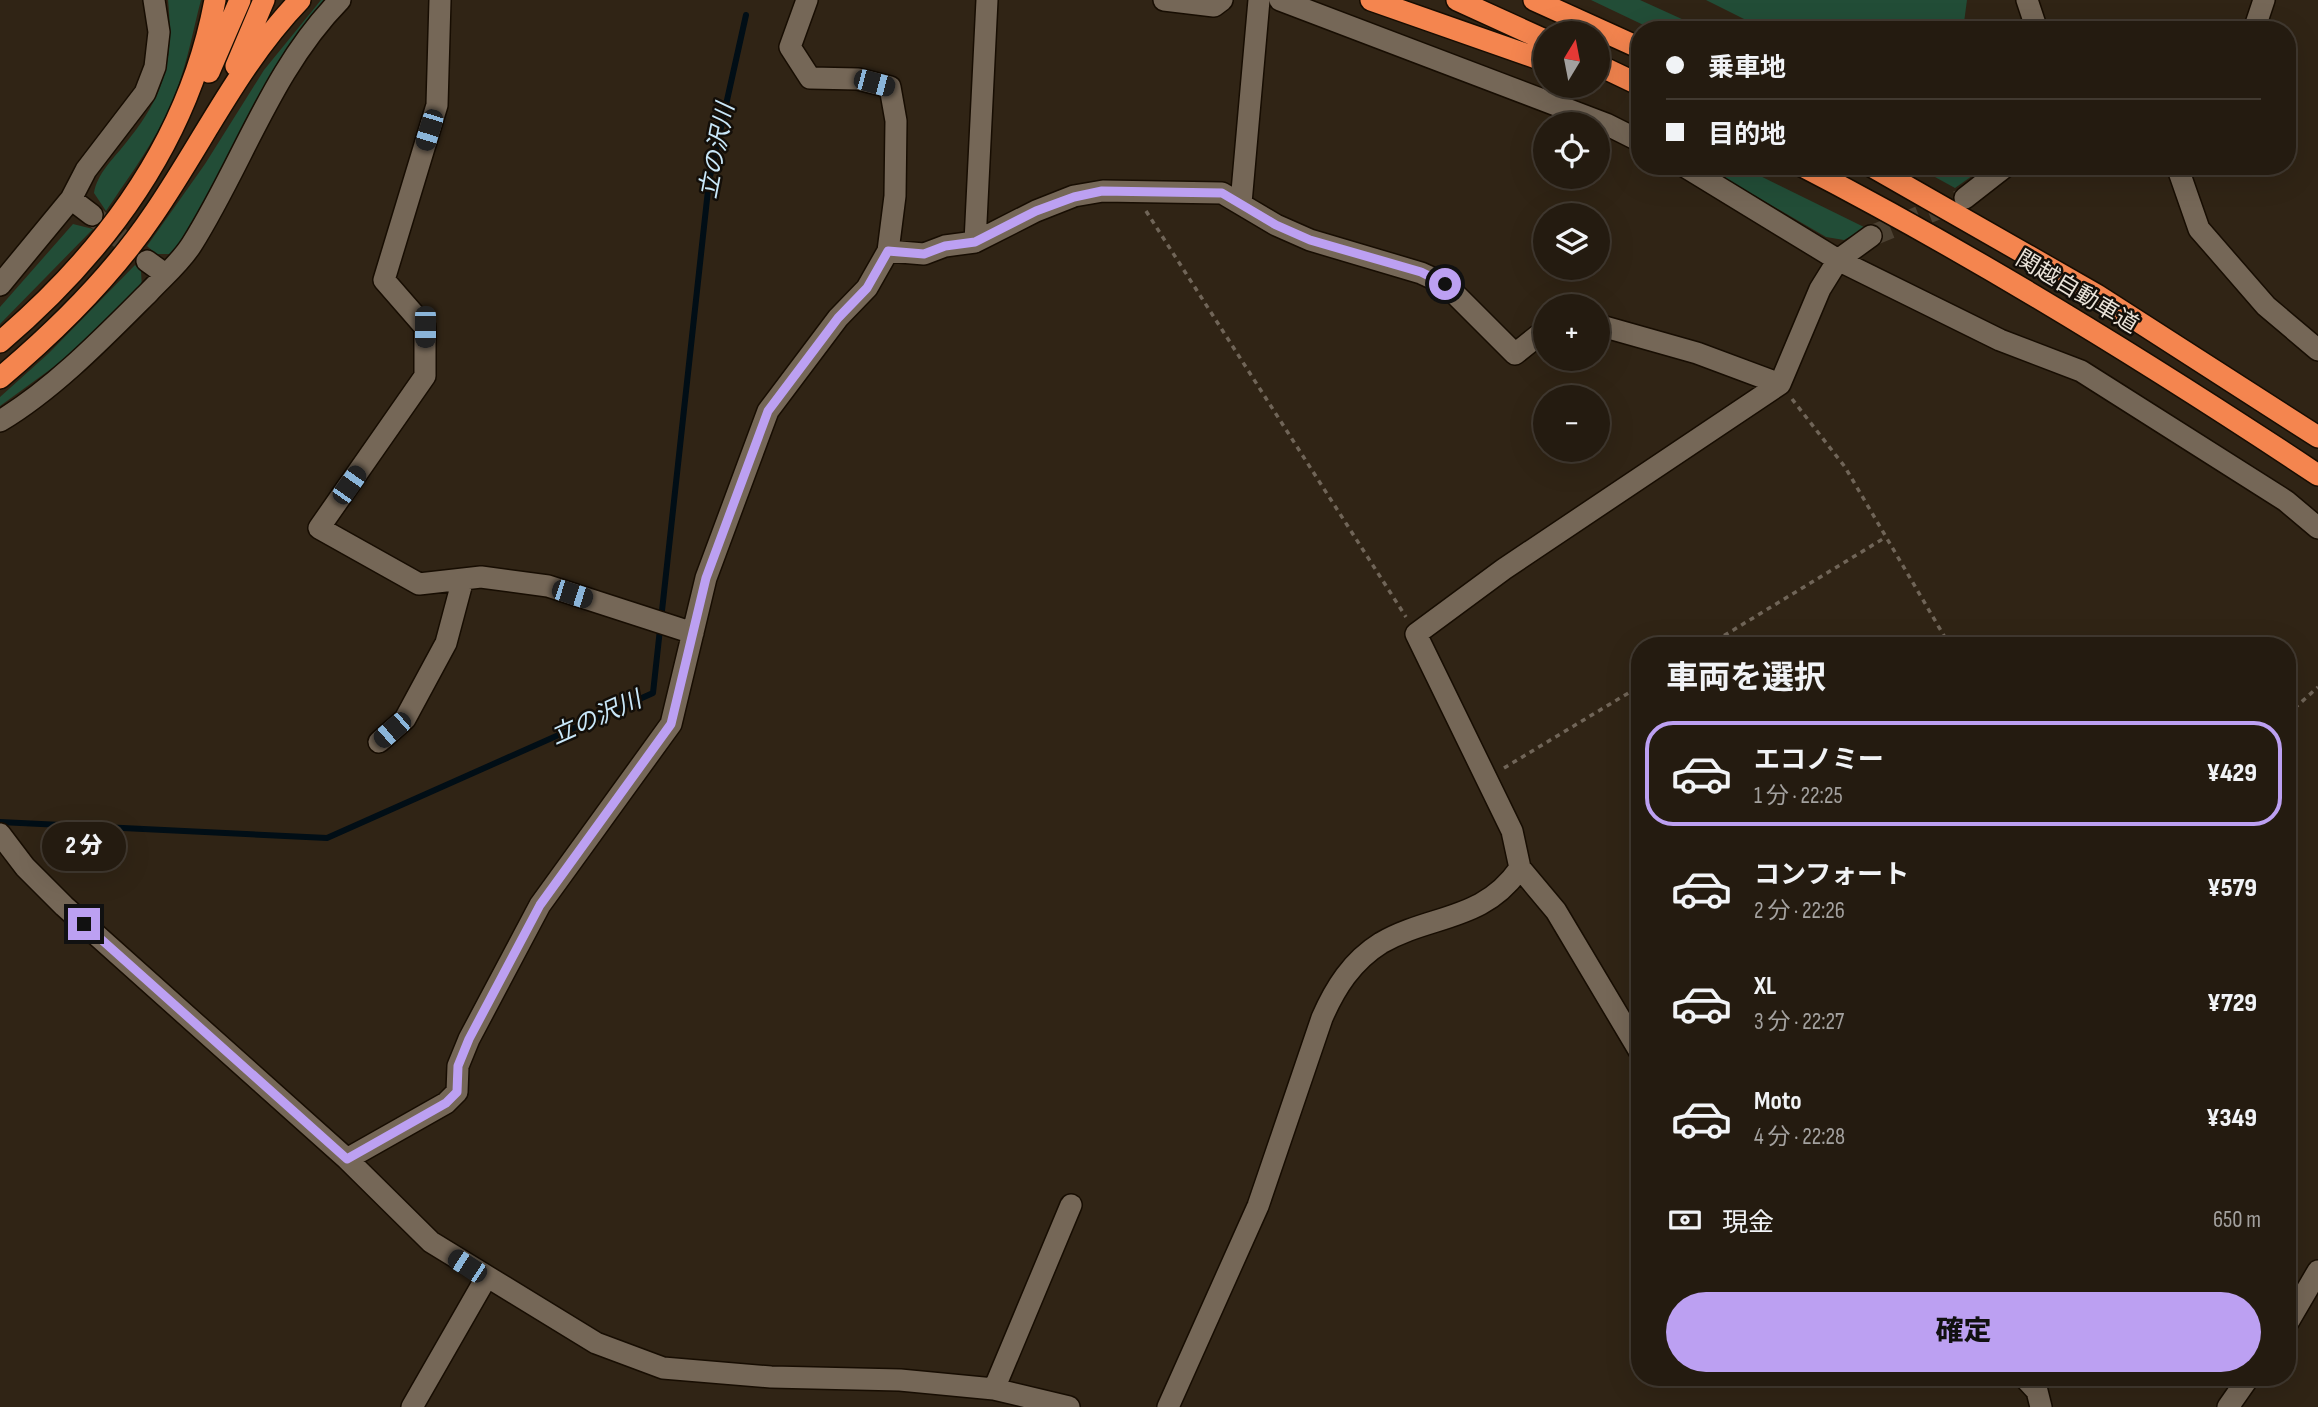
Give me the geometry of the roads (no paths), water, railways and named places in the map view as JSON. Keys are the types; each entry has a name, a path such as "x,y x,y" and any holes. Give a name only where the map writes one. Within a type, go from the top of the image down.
{"highway":[{"path":"171,137 201,65 215,0"},
{"path":"0,342 88,255 118,217 171,137 210,70 240,0"},
{"path":"207,128 264,0"},
{"path":"0,377 64,321 118,261 152,218 207,128 268,38 300,0"},
{"path":"1371,0 1533,57"},
{"path":"1457,0 1533,35"},
{"path":"1534,0 1631,44"},
{"path":"1610,71 1631,81"},
{"path":"1610,86 1631,94"},
{"name":"関越自動車道","path":"1819,175 2078,321 2318,475"},
{"name":"関越自動車道","path":"1887,175 2097,295 2318,437"}],"street":[{"path":"0,285 71,199 86,170 145,93 155,67 159,32 154,0"},
{"path":"0,421 68,369 190,248 292,57 340,0"},
{"path":"440,0 437,105 384,280 425,327 425,376 319,528 419,584 481,577 548,586 693,633"},
{"path":"347,1159 446,1103 457,1092 458,1066 469,1039 540,905 671,724 706,578 768,411 838,318 867,288 888,251 895,196 896,121 890,88 858,79 810,78 790,47 807,0"},
{"path":"975,242 987,0"},
{"path":"1164,0 1214,6 1222,0"},
{"path":"1241,203 1259,0"},
{"path":"1280,0 1606,124 1631,136"},
{"path":"2027,0 2034,21"},
{"path":"2256,21 2264,0"},
{"path":"1699,175 1838,260 2000,340 2081,371 2286,501 2318,528"},
{"path":"1965,198 1993,175"},
{"path":"2180,175 2199,229 2266,306 2318,351"},
{"path":"888,251 924,254 945,246 975,242 1036,211 1074,197 1102,191 1222,193 1276,225 1310,240 1421,272 1445,284 1515,354 1533,340"},
{"path":"71,199 92,215"},
{"path":"1631,1037 1556,911 1520,868 1512,831 1416,634 1504,569 1780,384 1820,289 1838,260 1871,236"},
{"path":"147,261 165,274"},
{"path":"1610,329 1697,354 1780,384"},
{"path":"379,742 405,719 446,643 463,579"},
{"path":"1,838 24,867 64,906 347,1159 431,1242 596,1343 663,1368 771,1377 900,1380 994,1389 1069,1407"},
{"path":"1168,1407 1258,1206 1322,1018 1335,989 1361,959 1380,944 1483,903 1501,893 1520,868"},
{"path":"994,1389 1071,1205"},
{"path":"2296,1309 2318,1271"},
{"path":"412,1407 486,1278"},
{"path":"2032,1386 2037,1391 2041,1407"},
{"path":"2228,1407 2243,1386"}],"waterway":[{"name":"立の沢川","path":"0,822 327,838 653,693 709,181 746,15"}],"tunnel":[{"path":"1871,236 1965,198"},
{"path":"95,217 147,261"}]}
